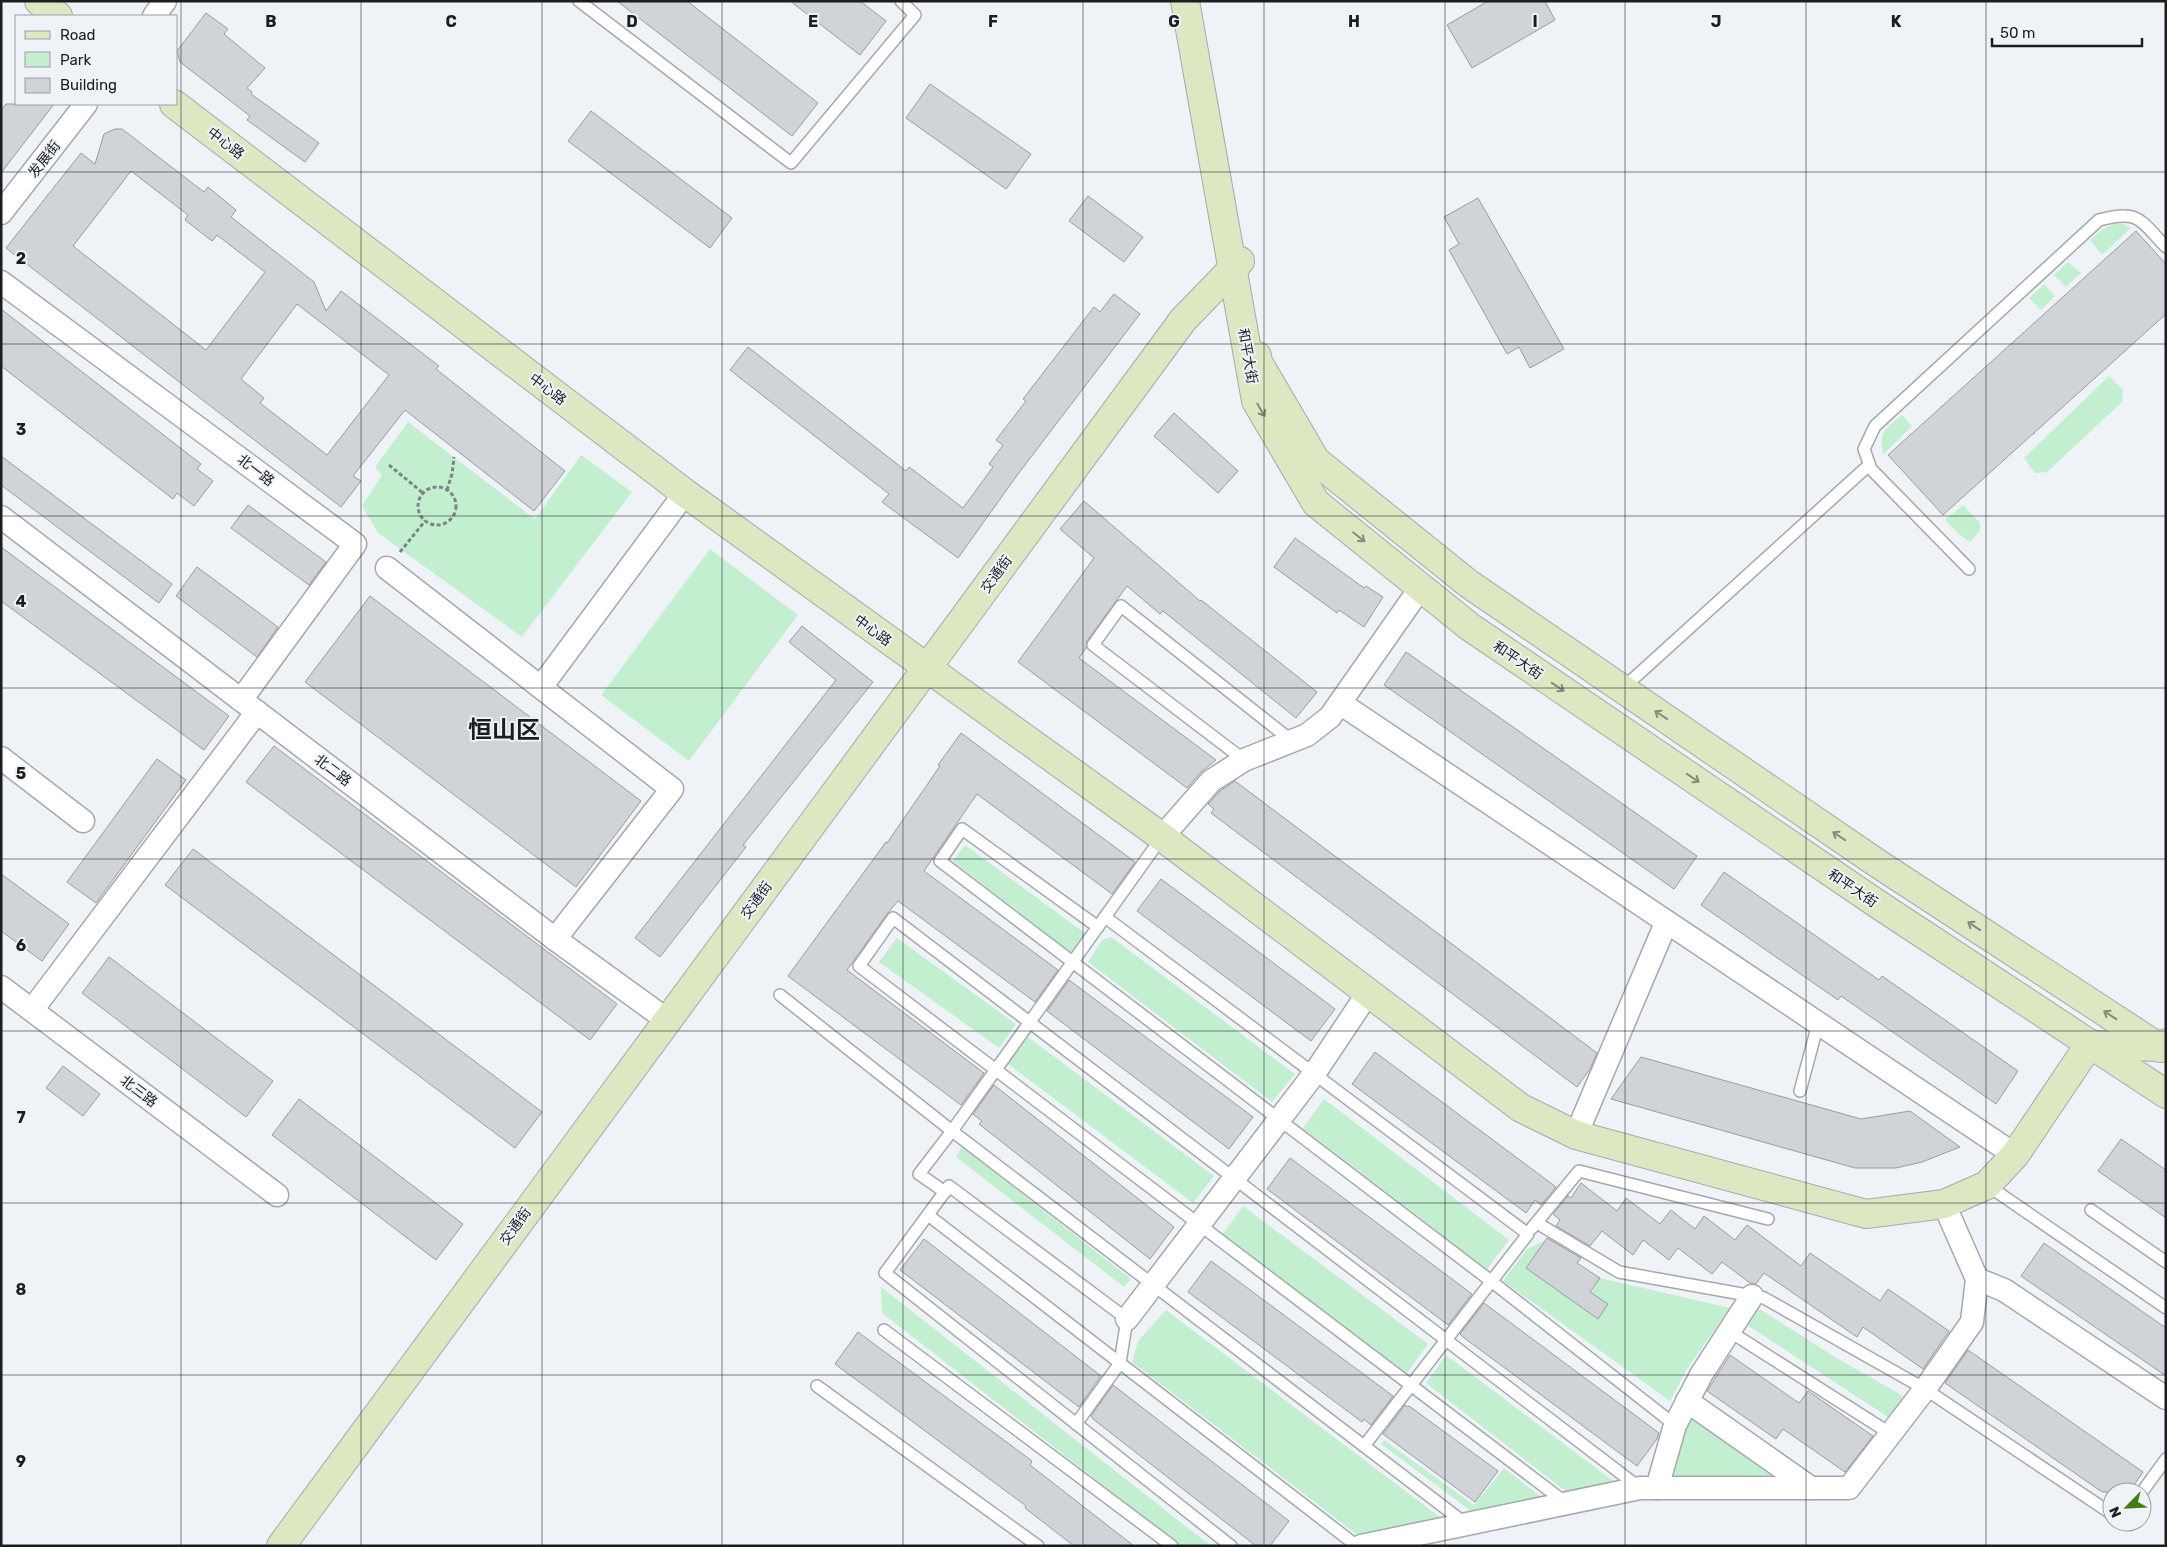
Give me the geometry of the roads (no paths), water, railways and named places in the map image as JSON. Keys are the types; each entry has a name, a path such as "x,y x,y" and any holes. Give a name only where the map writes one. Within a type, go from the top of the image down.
{"street":[{"path":"38,1 57,15"},
{"path":"155,15 165,1"},
{"name":"和平大街","path":"1185,1 1236,265 1258,362 1316,461 1469,584 1877,863 2164,1047"},
{"name":"和平大街","path":"1194,1 1256,401 1316,502 1478,632 1870,900 2166,1094"},
{"name":"发展街","path":"1,213 85,105"},
{"name":"中心路","path":"175,105 685,493 1162,837 1522,1108 1576,1135 1866,1214 1944,1204 1987,1185"},
{"name":"交通街","path":"281,1546 1183,320 1236,265"},
{"name":"北一路","path":"1,282 354,544 249,706"},
{"path":"541,687 685,493"},
{"name":"北二路","path":"1,517 555,939 667,1020"},
{"path":"387,568 672,789 555,939"},
{"path":"1162,837 1211,781 1244,760 1307,735 1330,717 1421,587"},
{"path":"1340,703 2015,1155"},
{"path":"32,1010 249,706"},
{"path":"1,758 83,821"},
{"path":"1576,1135 1666,922"},
{"name":"北三路","path":"1,987 277,1195"},
{"path":"1127,1319 1314,1074 1368,993"},
{"path":"1987,1185 2015,1155 2089,1044 2164,1047"},
{"path":"1362,1546 1566,1503 1649,1488 1849,1488 1926,1389 1972,1322 1977,1279 1944,1204"},
{"path":"1977,1279 2004,1290 2166,1398"},
{"path":"1649,1488 1674,1425 1701,1375 1752,1296"},
{"path":"1687,1401 1812,1488"}],"lane":[{"path":"579,1 792,163 915,15 901,1"},
{"path":"592,11 600,1"},
{"path":"1969,569 1871,469 1864,449 1874,426 2099,220 2119,214 2138,218 2166,247"},
{"path":"1622,688 1869,465"},
{"path":"1244,760 1093,645 1121,606 1292,741"},
{"path":"1098,927 962,829 940,861 1491,1281 1674,1425"},
{"path":"945,1192 919,1174 996,1070 1162,837"},
{"path":"1566,1503 859,966 893,918 1446,1340 1649,1488"},
{"path":"1105,918 1528,1234"},
{"path":"780,995 952,1131 1466,1524"},
{"path":"1800,1091 1818,1024"},
{"path":"1364,1446 1491,1281 1579,1171 1768,1219"},
{"path":"1987,1185 2166,1308"},
{"path":"1076,1424 1120,1363 1127,1319 949,1186 885,1273 1076,1424 1231,1546"},
{"path":"2091,1210 2166,1262"},
{"path":"928,1215 1356,1546"},
{"path":"1537,1223 1619,1272 1764,1298 1926,1389 2102,1507"},
{"path":"884,1330 1172,1546"},
{"path":"1729,1331 1891,1434"},
{"path":"817,1386 1038,1546"},
{"path":"2149,1482 2166,1459"}],"district":[{"name":"恒山区","path":"504,730"}]}
